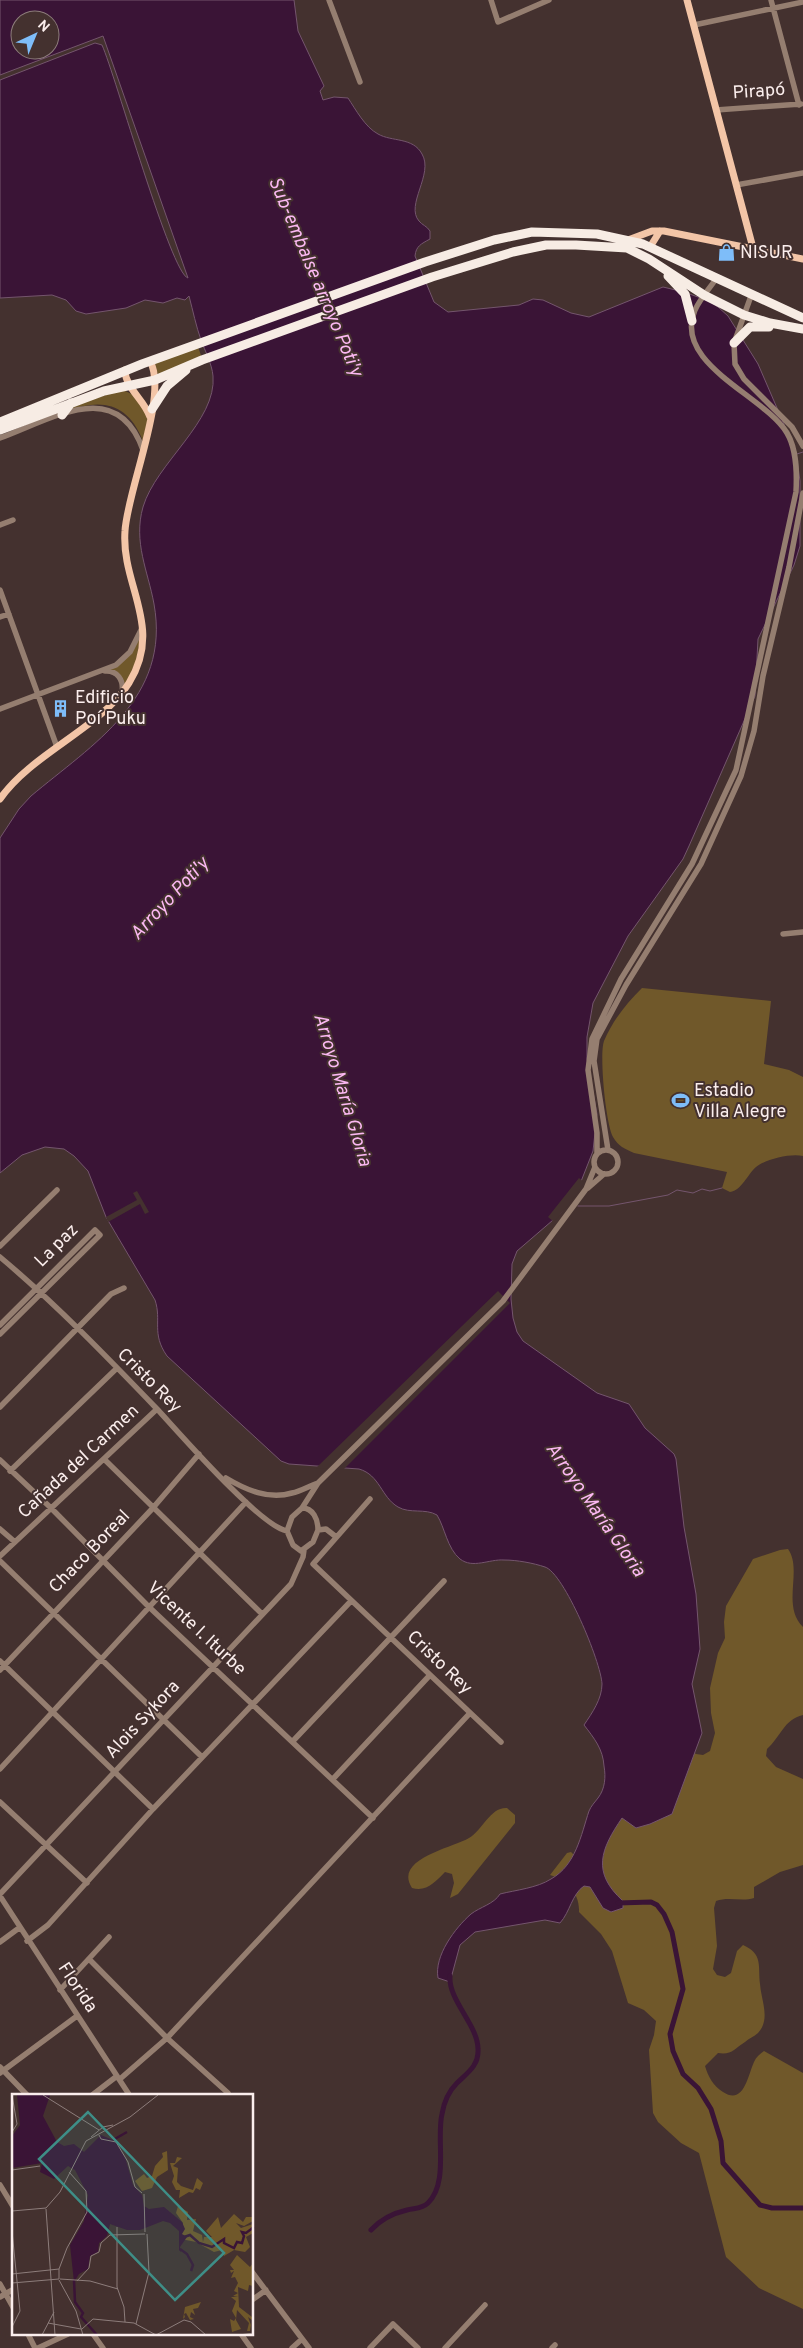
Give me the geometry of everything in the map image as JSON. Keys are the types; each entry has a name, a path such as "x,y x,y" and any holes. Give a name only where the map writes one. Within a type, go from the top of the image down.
{"highway":[{"path":"0,422 125,370 425,262 494,240 532,232 580,232 645,250 650,247 751,296 803,318"},
{"path":"0,430 104,391 130,387 154,380 202,360 432,277 513,252 546,245 628,244 704,295 744,315 803,330"},
{"path":"656,263 684,294 692,322"},
{"path":"734,343 744,330 758,326 803,330"},
{"path":"151,414 167,386 193,364"},
{"path":"62,415 72,403"}],"main road":[{"path":"687,0 753,248"},
{"path":"650,247 660,231"},
{"path":"628,244 660,231 803,259"},
{"path":"0,799 15,781 105,710 131,679 138,660 142,644 141,608 128,561 125,532 151,414 154,380 150,361"},
{"path":"125,370 130,387 151,414"}],"street":[{"path":"329,0 360,82"},
{"path":"491,0 498,22 548,0"},
{"path":"771,0 801,104"},
{"path":"694,25 803,2"},
{"name":"Pirapó","path":"716,110 801,104"},
{"path":"736,185 803,173"},
{"path":"586,1189 595,1167 594,1160 597,1153 597,1133 588,1070 592,1038 620,979 692,864 736,770 796,492 797,472 792,446 780,423 706,362 695,347 692,322 695,310 716,279"},
{"path":"751,296 734,343 735,364 744,379 792,427 803,445"},
{"path":"0,438 62,415 91,407 106,409 130,423 143,450"},
{"path":"276,1525 290,1521 311,1496 318,1483 503,1301 586,1189 604,1174 612,1172 618,1163 616,1156 608,1150 594,1061 597,1039 617,999 700,864 741,776 754,731 763,676 789,567 803,493"},
{"path":"0,524 14,520"},
{"path":"0,590 57,747"},
{"path":"0,617 9,614"},
{"path":"0,709 103,671 121,662 137,640 142,624"},
{"path":"103,671 112,671 119,676 123,685 122,692"},
{"path":"783,934 803,932"},
{"path":"597,1153 608,1150"},
{"path":"595,1167 604,1174"},
{"path":"0,1246 58,1190"},
{"name":"La paz","path":"0,1324 95,1230 100,1235 0,1334"},
{"name":"Cristo Rey","path":"0,1257 157,1409 258,1514 288,1531"},
{"path":"0,1407 111,1294 124,1288"},
{"path":"10,1471 116,1369"},
{"name":"Cañada del Carmen","path":"0,1556 157,1409"},
{"name":"Chaco Boreal","path":"1,1665 152,1509 199,1454"},
{"path":"104,1459 152,1509 262,1614"},
{"name":"Vicente I. Iturbe","path":"0,1460 52,1508 148,1606 214,1666 373,1818"},
{"path":"219,1474 256,1493 274,1496 292,1494 318,1483"},
{"path":"290,1521 288,1531 291,1541 302,1550 313,1542 318,1530 312,1512 311,1496"},
{"path":"318,1530 326,1529 335,1536 370,1499"},
{"path":"0,1769 53,1713 148,1606 246,1502"},
{"path":"302,1508 307,1508 312,1512"},
{"path":"0,1529 15,1542"},
{"name":"Cristo Rey","path":"335,1536 313,1564 501,1742"},
{"name":"Alois Sykora","path":"0,1896 291,1584 300,1562 302,1550"},
{"path":"0,1562 202,1757"},
{"path":"293,1741 444,1581"},
{"path":"27,1941 48,1925 153,1809 351,1601"},
{"path":"1,1665 153,1809"},
{"path":"333,1779 430,1675"},
{"path":"94,2094 118,2078 167,2038 470,1714"},
{"path":"0,1802 87,1883"},
{"name":"Florida","path":"0,1896 27,1941 129,2094"},
{"path":"0,1942 19,1928"},
{"path":"60,1990 109,1937"},
{"path":"88,1959 167,2038 227,2094"},
{"path":"26,2094 1,2070 77,2016"},
{"path":"0,2185 12,2201"},
{"path":"254,2275 310,2348"},
{"path":"0,2284 3,2295 12,2306"},
{"path":"254,2299 266,2290"},
{"path":"445,2348 485,2305"},
{"path":"370,2348 393,2324 418,2348"},
{"path":"29,2336 36,2348 63,2336"},
{"path":"95,2336 104,2348"},
{"path":"243,2336 252,2348"},
{"path":"292,2348 302,2339"}],"shaded area":[{"path":"198,347 202,358 158,375 155,363"},
{"path":"123,390 136,396 148,418 143,441 130,418 122,411 112,407 92,405 67,411 73,405"},
{"path":"139,640 136,661 125,686 109,669"},
{"name":"Estadio Villa Alegre","path":"642,988 771,1001 764,1064 789,1070 803,1077 803,1156 785,1156 760,1164 738,1188 730,1192 722,1188 727,1172 634,1153 617,1143 610,1130 606,1105 602,1060 604,1041 625,1006"},
{"path":"788,1549 794,1567 793,1609 803,1627 803,1715 791,1720 767,1749 766,1756 776,1767 803,1779 803,1865 780,1872 754,1887 754,1898 716,1901 714,1908 717,1946 713,1969 717,1975 725,1977 731,1973 737,1951 743,1945 754,1952 759,1966 765,2016 762,2028 756,2034 733,2051 718,2053 705,2066 709,2077 719,2090 730,2095 736,2095 744,2087 755,2060 764,2051 803,2073 803,2309 759,2288 726,2257 699,2153 681,2143 658,2122 653,2113 649,2050 656,2021 644,2010 628,2003 612,1951 601,1934 579,1912 575,1893 571,1888 562,1880 550,1875 567,1853 571,1852 577,1858 601,1837 688,1749 696,1754 703,1755 710,1751 715,1733 711,1713 710,1688 718,1653 725,1638 726,1606 753,1559"},
{"path":"507,1808 515,1815 515,1823 458,1894 450,1898 454,1883 452,1874 445,1872 434,1883 422,1889 412,1888 408,1878 411,1869 417,1862 469,1838 496,1811"}],"water":[{"path":"0,0 294,0 298,31 324,86 320,91 323,100 334,97 348,98 361,118 373,131 408,142 422,154 425,162 425,171 415,207 419,221 430,231 430,239 420,246 415,256 434,302 448,312 519,305 533,299 543,300 571,313 589,317 663,287 709,301 728,316 758,364 796,452 800,481 800,546 794,565 758,639 755,696 683,859 628,936 593,1003 587,1037 587,1059 597,1114 593,1151 580,1184 560,1214 517,1251 512,1264 511,1299 513,1318 517,1332 523,1341 597,1393 629,1404 645,1428 674,1454 696,1594 700,1649 692,1684 702,1733 672,1814 636,1828 622,1818 609,1840 603,1860 603,1870 606,1880 623,1901 623,1908 611,1912 603,1908 590,1887 584,1886 580,1889 560,1923 545,1920 475,1932 460,1945 450,1982 438,1978 438,1970 442,1952 452,1935 471,1914 491,1903 500,1894 539,1885 559,1873 572,1858 589,1811 604,1787 605,1774 602,1754 584,1725 598,1700 602,1684 589,1639 571,1601 553,1573 545,1567 514,1561 498,1560 470,1563 460,1559 449,1544 437,1515 398,1507 392,1503 372,1476 366,1472 359,1469 289,1464 281,1461 167,1356 159,1340 158,1314 155,1300 106,1217 88,1171 74,1156 64,1149 45,1147 22,1155 0,1173 0,838 19,809 31,796 102,737 122,716 139,692 151,666 156,637 154,604 141,544 140,520 143,507 160,474 196,426 206,409 212,393 213,376 189,296 185,300 177,298 163,303 145,300 126,308 86,314 76,311 66,300 52,295 0,298 0,80 51,60 60,60 60,57 95,43 102,45 169,244 180,268 188,278 103,36 60,52 60,10 10,10 10,60 40,60 0,75"}],"pier":[{"path":"579,1178 584,1182 577,1194 554,1222 548,1217"},
{"path":"137,1191 149,1212 145,1214 140,1204 108,1222 106,1217 137,1200 133,1193"},
{"path":"498,1291 510,1303 343,1470 316,1468"}],"waterway":[{"path":"797,454 803,452"},
{"path":"578,1206 609,1206 668,1195 677,1190 693,1193 702,1189 710,1191 722,1188"},
{"name":"Arroyo María Gloria","path":"618,1903 651,1902 657,1905 664,1914 672,1932 683,1989 670,2034 673,2051 683,2074 698,2088 711,2109 721,2141 723,2163 760,2205 772,2208 803,2208"},
{"path":"371,2230 392,2215 426,2205 434,2194 440,2172 441,2124 444,2105 451,2090 472,2069 477,2060 477,2040 454,1994 450,1976"}],"place":[{"name":"NISUR","path":"726,253"},
{"name":"Edificio Poí Puku","path":"61,708"},
{"name":"Estadio Villa Alegre","path":"680,1101"}],"water label":[{"name":"Sub-embalse arroyo Poti'y","path":"315,277"},
{"name":"Arroyo Poti'y","path":"170,899"}]}
